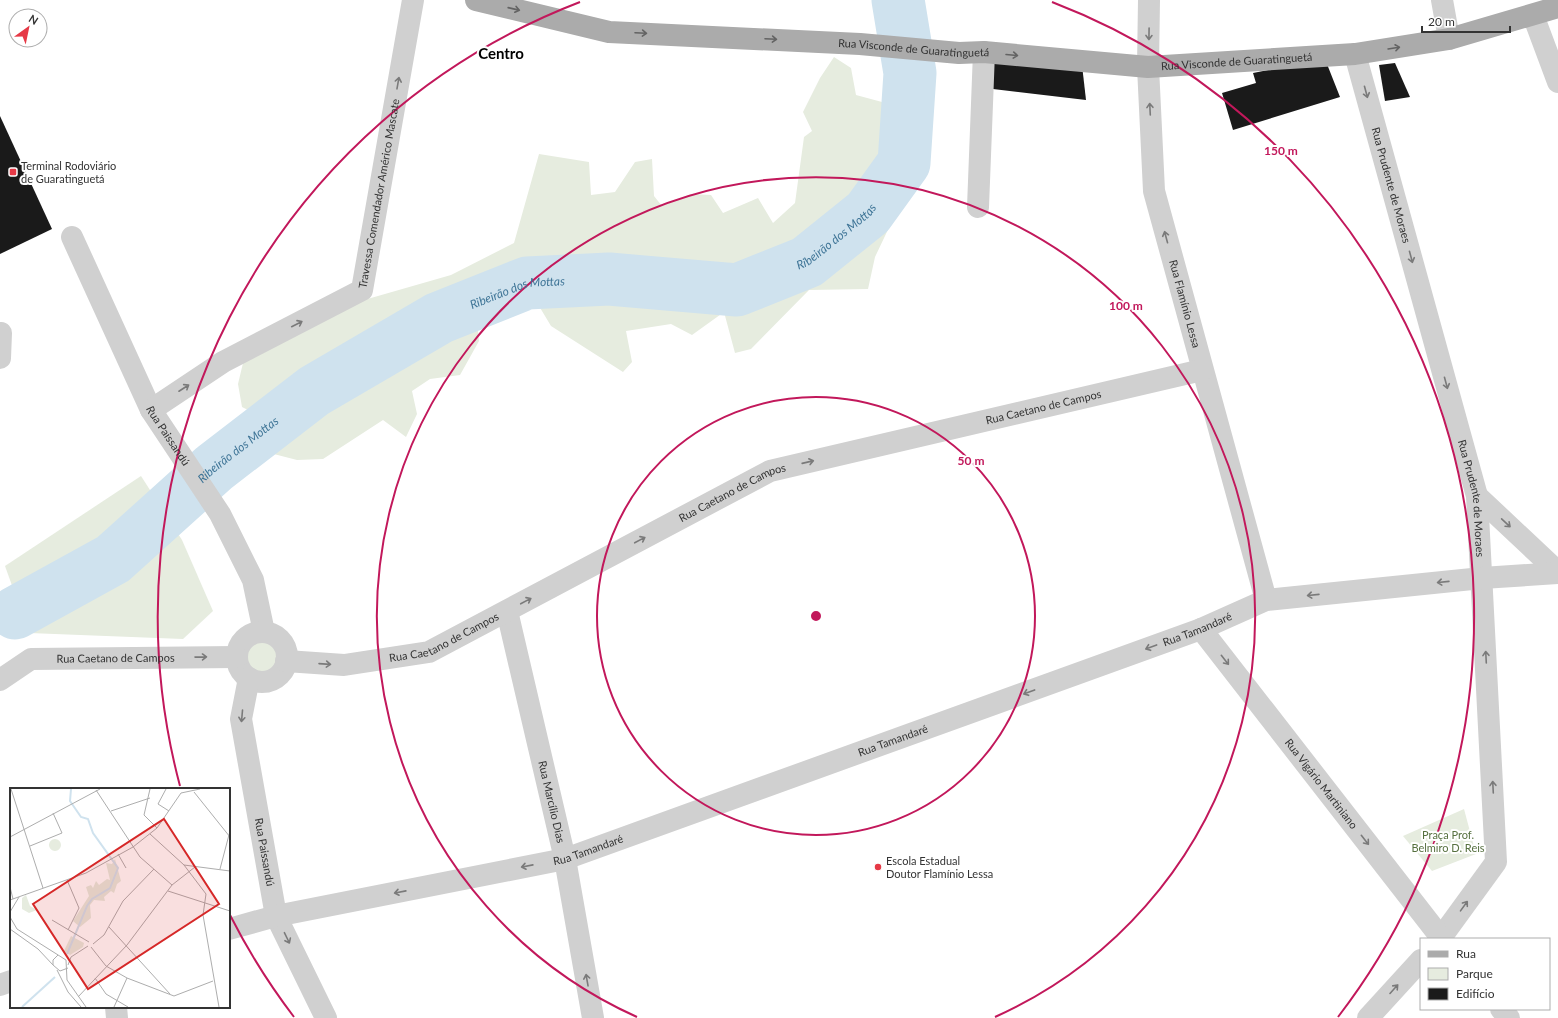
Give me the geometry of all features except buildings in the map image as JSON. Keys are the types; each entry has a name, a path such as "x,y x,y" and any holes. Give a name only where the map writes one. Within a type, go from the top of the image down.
{"main road":[{"name":"Rua Visconde de Guaratinguetá","path":"476,0 609,32 860,44 959,53 984,52 1148,67 1355,54 1449,39 1558,7"}],"street":[{"name":"Travessa Comendador Américo Mascate","path":"151,410 224,362 362,290 413,0"},
{"name":"Rua Flamínio Lessa","path":"1149,0 1148,67 1154,191 1266,600"},
{"path":"1442,0 1449,39"},
{"path":"1533,15 1558,82"},
{"path":"978,207 984,52"},
{"name":"Rua Prudente de Moraes","path":"1355,54 1477,496 1496,862 1442,938"},
{"name":"Rua Paissandú","path":"72,237 151,410 220,514 254,580 264,632"},
{"path":"0,358 1,333"},
{"name":"Rua Caetano de Campos","path":"286,661 344,665 429,652 770,471 1202,370"},
{"path":"1477,496 1558,572"},
{"name":"Rua Tamandaré","path":"230,929 276,916 565,859 1201,629 1266,600 1482,578 1558,572"},
{"name":"Rua Marcílio Dias","path":"507,611 565,859 593,1018"},
{"name":"Rua Vigário Martiniano","path":"1201,629 1440,938"},
{"path":"264,632 279,639 284,645 286,661 284,669 272,680 256,681 249,678 242,672 238,665 238,649 242,641 248,636 264,632"},
{"name":"Rua Caetano de Campos","path":"0,680 30,659 237,657"},
{"name":"Rua Paissandú","path":"249,678 241,719 276,916 326,1018"},
{"path":"1368,1018 1420,961"},
{"path":"0,985 10,981"},
{"path":"116,1008 117,1018"},
{"path":"1502,1010 1509,1018"}],"green space":[{"path":"834,57 851,68 856,95 882,102 929,71 919,118 926,152 914,185 894,217 875,257 868,289 809,290 751,349 735,353 724,312 692,335 671,324 626,331 632,362 623,372 551,326 536,301 477,322 479,341 460,375 430,379 412,391 417,414 406,437 383,420 323,459 297,460 266,452 262,417 242,407 238,384 243,363 364,300 451,275 514,243 539,154 589,162 591,195 615,192 635,162 652,159 654,196 662,206 691,194 711,195 723,213 758,198 773,223 795,203 804,137 812,131 803,112 820,78"},
{"path":"141,476 182,540 213,611 183,639 29,633 5,566"},
{"path":"258,638 266,638 273,641 278,646 281,657 278,668 273,673 266,676 258,676 251,673 246,668 243,661 243,653 246,646 251,641"},
{"name":"Praça Prof. Belmiro D. Reis","path":"1464,809 1476,854 1432,871 1403,836"}],"waterway":[{"name":"Ribeirão dos Mottas","path":"15,613 113,559 214,468 314,391 439,318 527,283 609,279 737,290 807,262 868,213 904,163 910,73 898,0"}],"place":[{"name":"Terminal Rodoviário de Guaratinguetá","path":"13,172"},
{"name":"Escola Estadual Doutor Flamínio Lessa","path":"878,867"}],"district":[{"name":"Centro","path":"501,54"}]}
